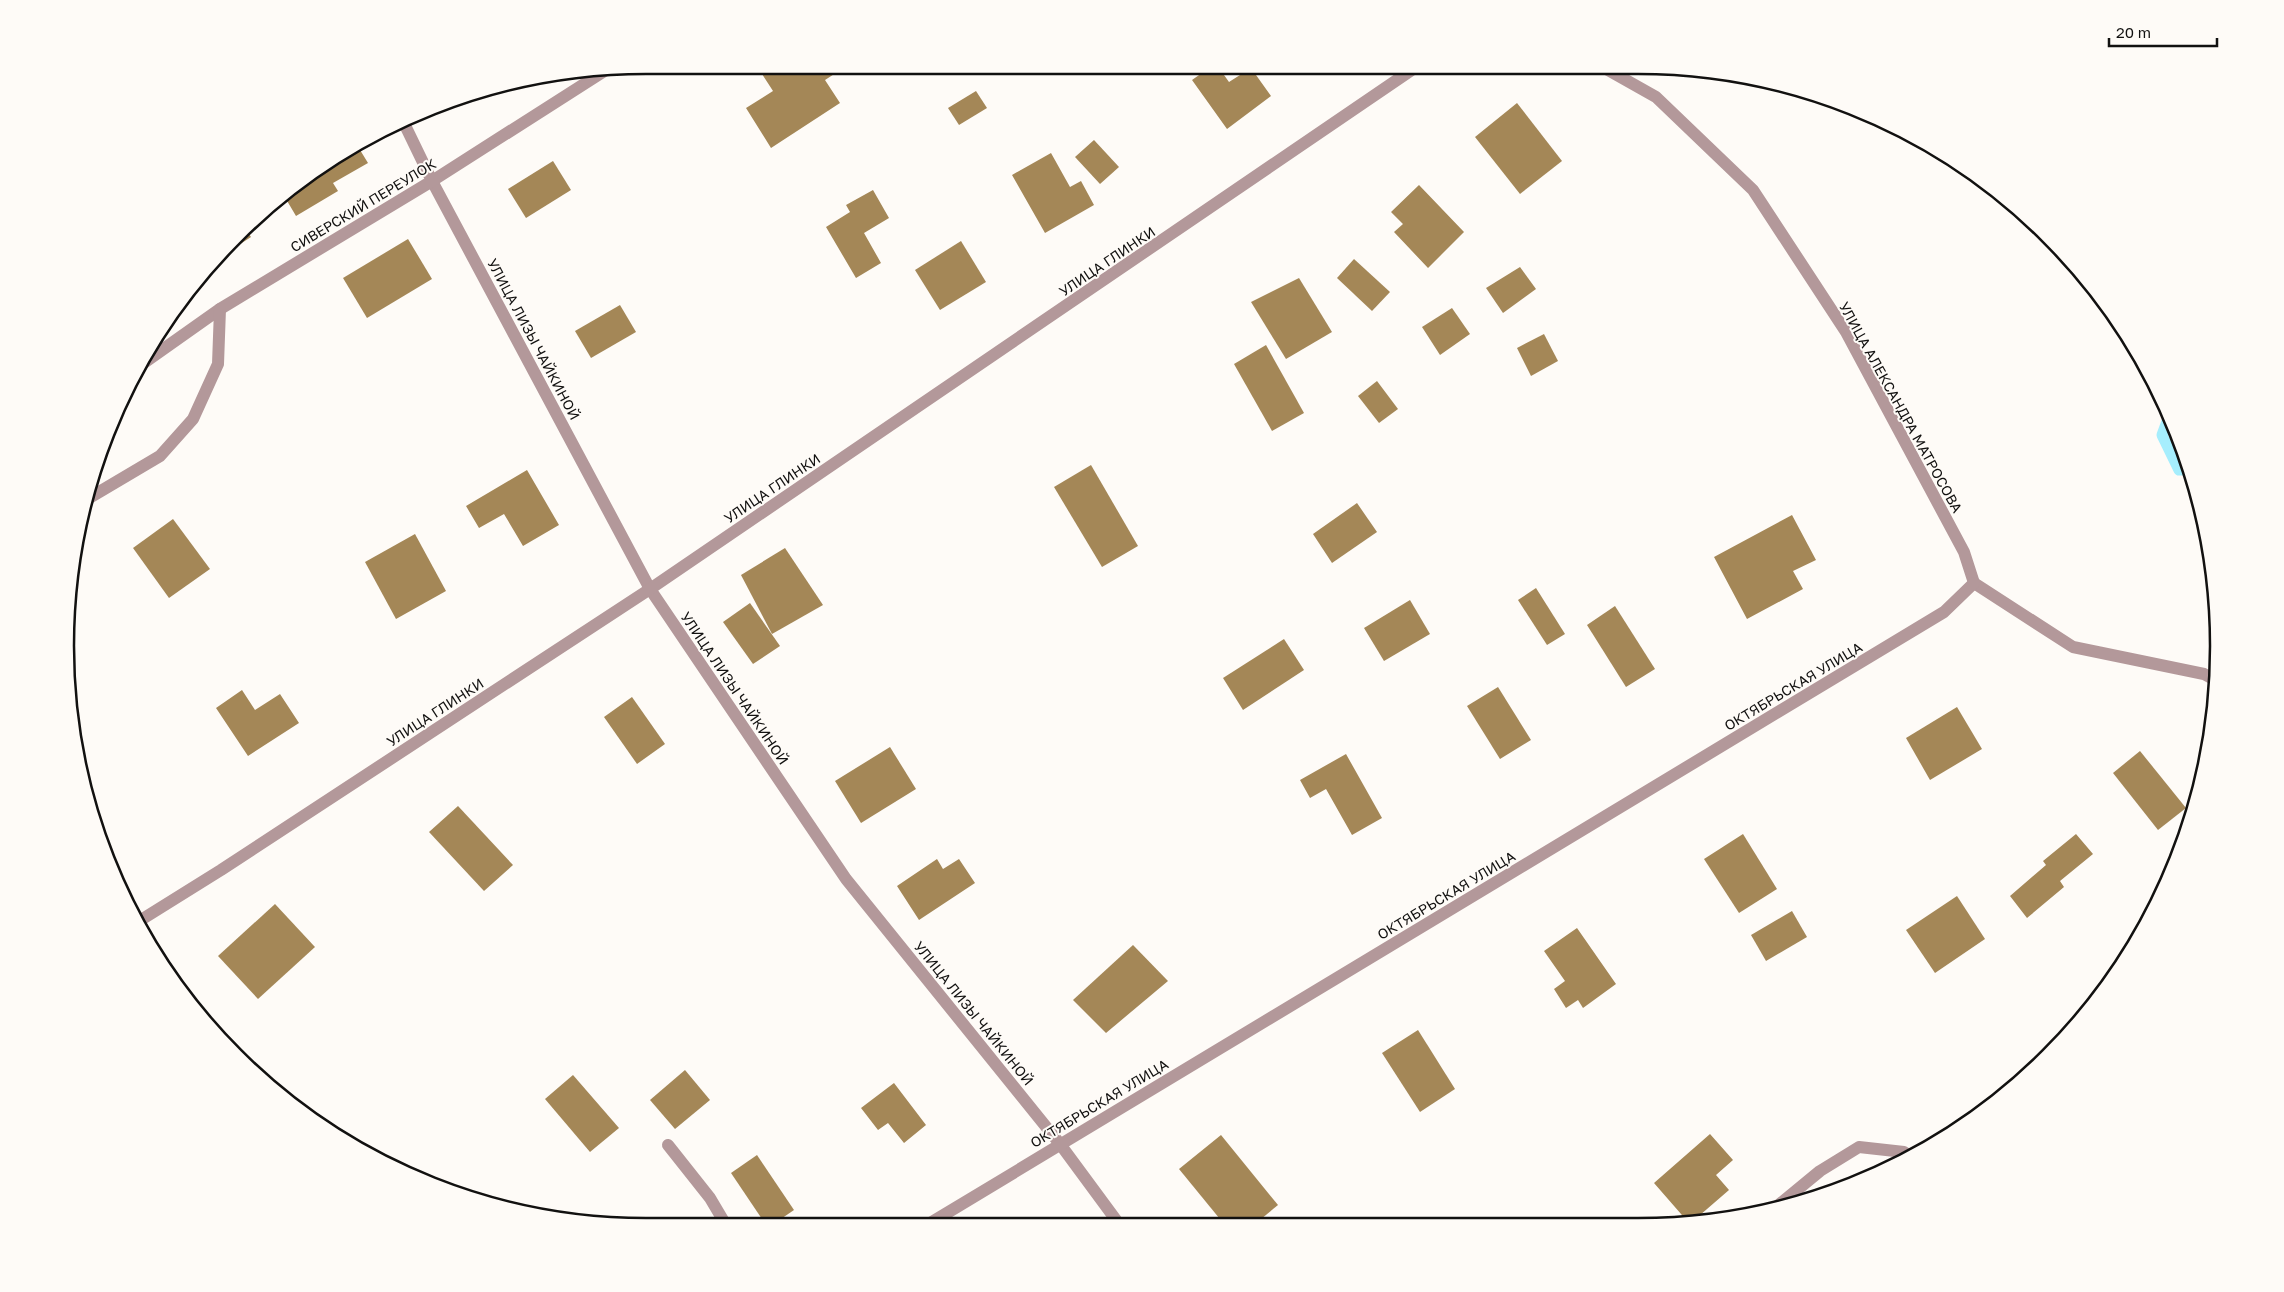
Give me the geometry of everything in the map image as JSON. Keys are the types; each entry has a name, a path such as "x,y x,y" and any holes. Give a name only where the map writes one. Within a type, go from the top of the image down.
{"street":[{"name":"УЛИЦА ГЛИНКИ","path":"143,919 221,870 650,589 1406,74"},
{"name":"УЛИЦА АЛЕКСАНДРА МАТРОСОВА","path":"1615,74 1656,97 1753,190 1846,332 1964,552 1974,583"},
{"name":"СИВЕРСКИЙ ПЕРЕУЛОК","path":"152,357 220,309 432,181 596,76"},
{"name":"УЛИЦА ЛИЗЫ ЧАЙКИНОЙ","path":"406,127 432,181 650,589 846,879 1060,1144 1115,1218"},
{"path":"94,496 160,456 193,419 218,364 220,309"},
{"path":"1974,583 2072,647 2204,674 2209,677"},
{"name":"ОКТЯБРЬСКАЯ УЛИЦА","path":"938,1218 1944,612 1974,583"},
{"path":"668,1145 710,1198 722,1218"},
{"path":"1787,1199 1820,1170 1859,1147 1904,1152"}],"building":[{"path":"762,74 834,74 825,80 840,103 771,148 746,108 773,91"},
{"path":"1200,74 1223,74 1229,82 1242,74 1255,74 1271,96 1227,129 1192,80"},
{"path":"976,91 987,108 959,125 948,108"},
{"path":"1517,103 1562,161 1520,194 1475,137"},
{"path":"1094,140 1119,167 1100,184 1075,157"},
{"path":"360,150 368,163 333,183 338,191 296,216 287,201 328,170"},
{"path":"1051,153 1070,187 1081,181 1094,205 1045,233 1012,175"},
{"path":"553,161 571,190 526,218 508,189"},
{"path":"1419,185 1464,232 1428,268 1394,232 1403,224 1391,212"},
{"path":"873,190 889,218 864,233 881,263 856,278 826,227 850,212 846,205"},
{"path":"249,234 251,237 236,247"},
{"path":"408,239 432,279 367,318 343,278"},
{"path":"961,241 986,282 940,310 915,270"},
{"path":"1354,259 1390,292 1372,311 1337,278"},
{"path":"1520,267 1536,289 1503,313 1486,288"},
{"path":"1299,278 1332,332 1286,359 1251,302"},
{"path":"620,305 636,332 591,358 575,331"},
{"path":"1452,308 1470,334 1440,355 1422,327"},
{"path":"1544,334 1558,361 1531,376 1517,348"},
{"path":"1266,345 1304,413 1272,431 1234,364"},
{"path":"1377,381 1398,409 1379,423 1358,396"},
{"path":"1091,465 1138,546 1102,567 1054,487"},
{"path":"527,470 559,525 523,546 504,514 479,528 466,506"},
{"path":"1357,503 1377,532 1332,563 1313,534"},
{"path":"1792,515 1816,560 1793,571 1803,589 1747,619 1714,557"},
{"path":"173,519 210,569 169,598 133,548"},
{"path":"415,534 446,591 396,619 365,562"},
{"path":"785,548 823,605 772,634 741,575"},
{"path":"1536,588 1565,634 1547,645 1518,600"},
{"path":"1410,600 1430,634 1384,661 1364,628"},
{"path":"750,603 780,646 753,664 723,622"},
{"path":"1615,606 1655,669 1626,687 1587,625"},
{"path":"1284,639 1304,670 1243,710 1223,678"},
{"path":"1498,687 1531,740 1500,759 1467,706"},
{"path":"242,690 255,710 280,694 299,723 248,756 216,708"},
{"path":"632,697 665,744 637,764 604,717"},
{"path":"1957,707 1982,749 1930,780 1906,738"},
{"path":"890,747 916,789 861,823 835,781"},
{"path":"2140,751 2186,808 2158,830 2113,773"},
{"path":"1346,754 1382,818 1352,835 1326,789 1310,798 1300,780"},
{"path":"458,806 513,865 484,891 429,832"},
{"path":"1743,834 1777,889 1739,913 1704,859"},
{"path":"2076,834 2093,854 2060,881 2064,887 2027,918 2010,896 2046,865 2043,861"},
{"path":"937,859 943,869 959,859 975,883 919,920 897,886"},
{"path":"1957,896 1985,939 1935,973 1906,930"},
{"path":"275,904 315,947 258,999 218,956"},
{"path":"1792,911 1807,937 1766,961 1751,935"},
{"path":"1577,928 1616,984 1583,1008 1578,1000 1566,1008 1554,989 1565,981 1544,951"},
{"path":"1133,945 1168,981 1106,1033 1073,1000"},
{"path":"1418,1030 1455,1089 1420,1112 1382,1053"},
{"path":"685,1070 710,1100 675,1129 650,1100"},
{"path":"573,1075 619,1128 590,1152 545,1099"},
{"path":"894,1083 926,1125 904,1143 888,1123 878,1130 861,1108"},
{"path":"1710,1134 1733,1160 1716,1175 1729,1190 1701,1214 1683,1216 1654,1183"},
{"path":"1221,1135 1278,1205 1262,1218 1219,1218 1179,1169"},
{"path":"757,1155 794,1210 782,1218 761,1218 731,1173"}],"waterway":[{"path":"2166,425 2162,435 2179,470 2182,470"}]}
